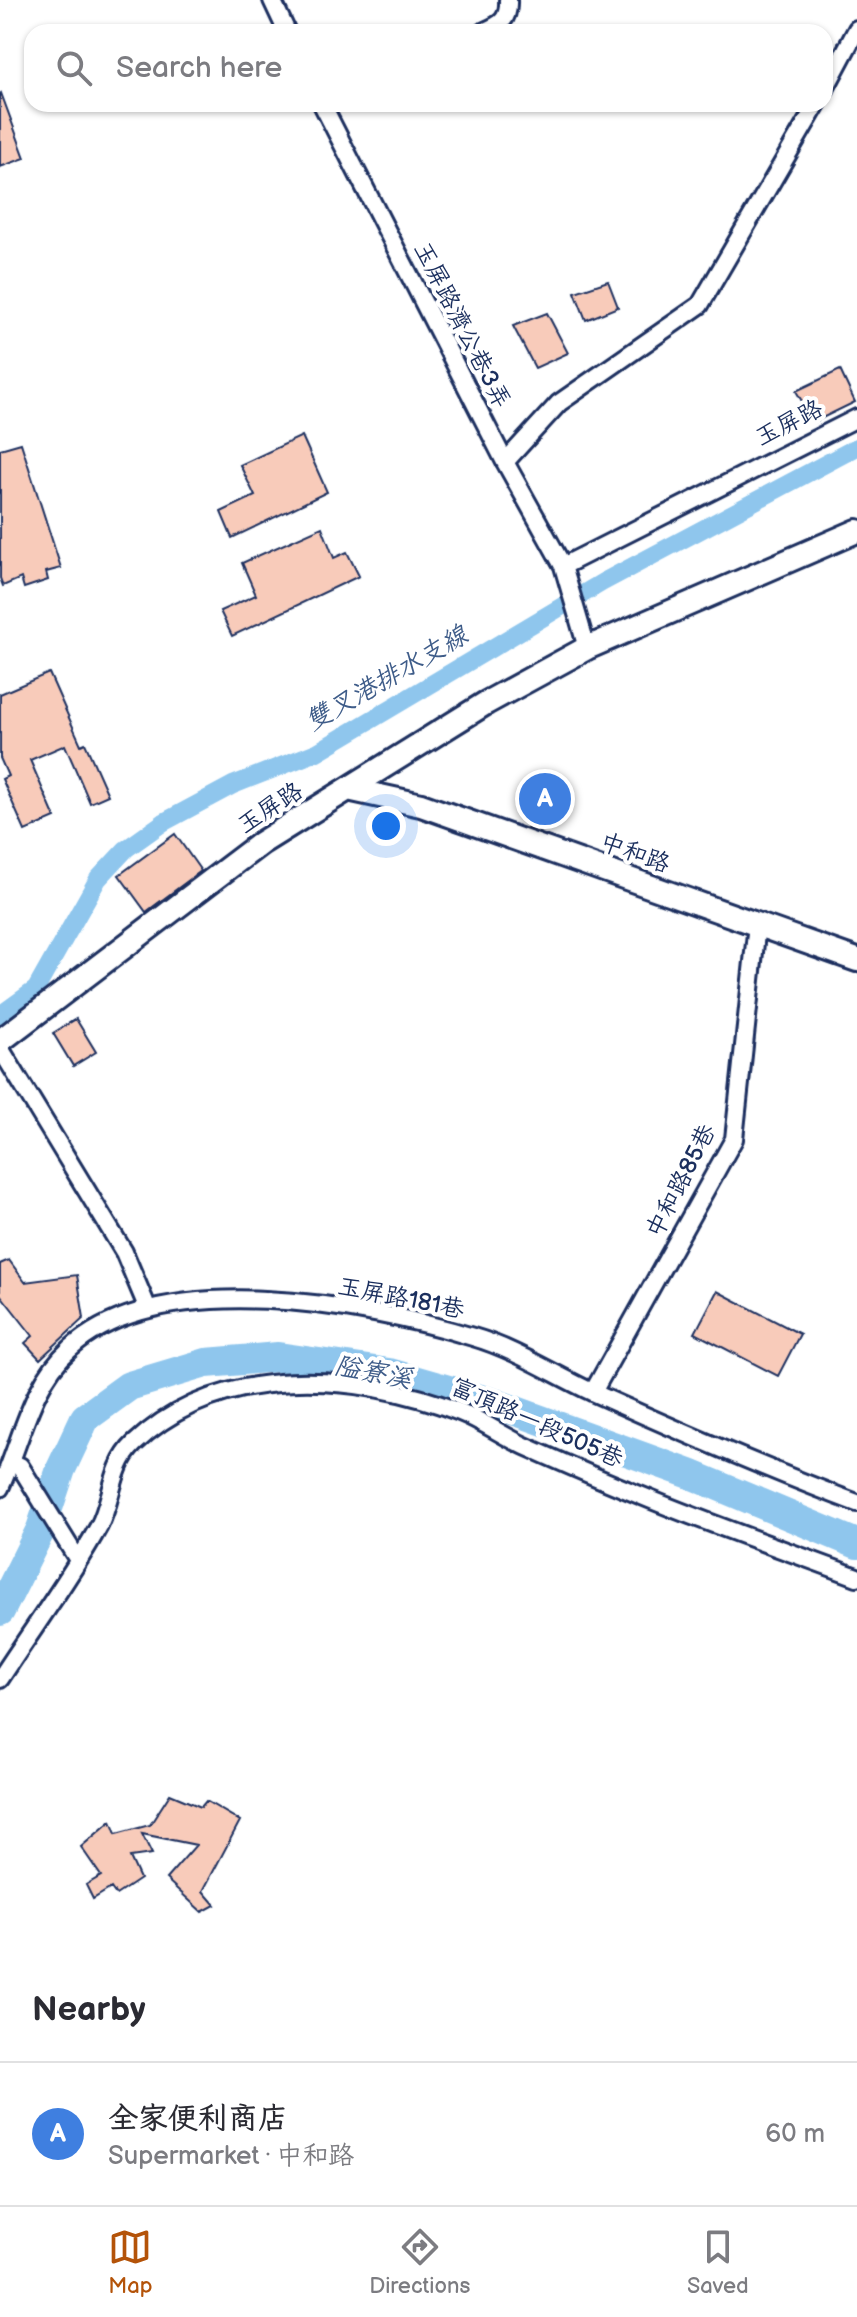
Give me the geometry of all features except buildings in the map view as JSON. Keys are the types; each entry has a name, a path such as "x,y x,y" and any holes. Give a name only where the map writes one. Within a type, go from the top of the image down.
{"street":[{"path":"272,0 283,24"},
{"path":"500,24 508,5"},
{"path":"833,74 857,29"},
{"name":"玉屏路濟公巷3弄","path":"327,112 505,462 563,566"},
{"path":"505,462 559,403 700,305 812,112"},
{"name":"玉屏路","path":"563,566 857,418"},
{"name":"玉屏路","path":"0,1041 261,843 486,703 587,648 857,531"},
{"path":"563,566 587,648"},
{"name":"中和路","path":"348,789 421,805 857,960"},
{"name":"中和路85巷","path":"593,1392 734,1139 757,924"},
{"path":"0,1048 124,1252 148,1309"},
{"name":"玉屏路181巷","path":"0,1488 16,1464 42,1385 57,1362 82,1339 148,1309 211,1298 292,1302 382,1315 476,1337 773,1472 857,1503"},
{"name":"富頂路一段505巷","path":"0,1679 75,1554 101,1523 123,1457 163,1421 215,1394 318,1382 416,1397 463,1413 522,1445 643,1497 857,1577"},
{"path":"16,1464 75,1554"}],"waterway":[{"name":"雙叉港排水支線","path":"0,1015 36,989 98,879 126,849 164,822 233,785 317,752 603,582 857,447"},
{"name":"隘寮溪","path":"0,1611 41,1529 61,1469 85,1418 129,1386 206,1363 278,1357 389,1373 497,1404 690,1474 857,1544"}],"place":[{"name":"全家便利商店","path":"545,799"}]}
